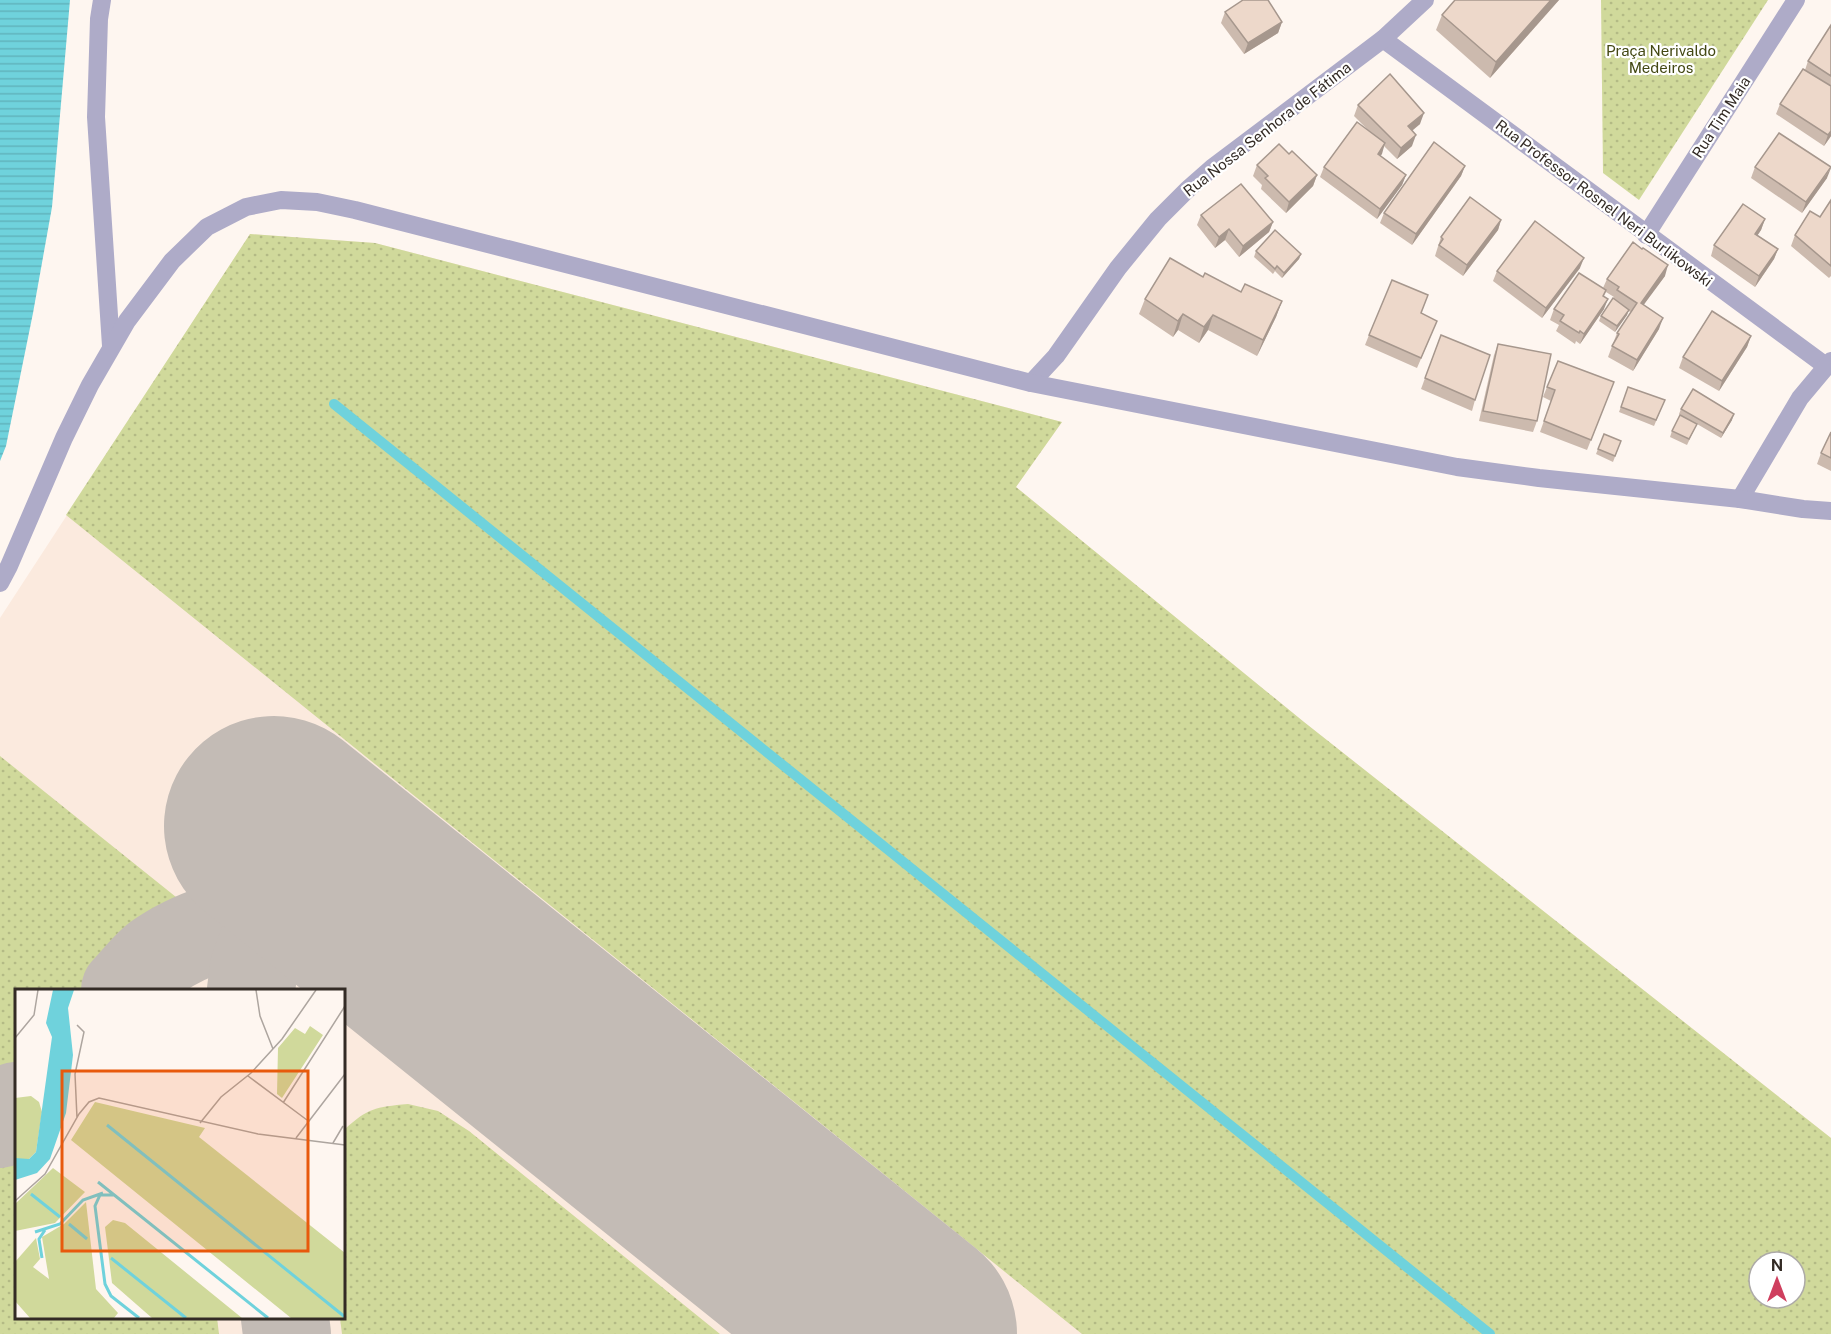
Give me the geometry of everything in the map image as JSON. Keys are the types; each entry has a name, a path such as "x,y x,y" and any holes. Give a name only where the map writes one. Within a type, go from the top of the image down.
{"street":[{"path":"102,0 99,20 96,117 111,346"},
{"name":"Rua Nossa Senhora de Fátima","path":"1031,383 1062,347 1118,268 1158,219 1186,190 1383,39 1425,0"},
{"name":"Rua Tim Maia","path":"1646,234 1796,0"},
{"name":"Rua Professor Rosnel Neri Burlikowski","path":"1383,39 1646,234 1828,364"},
{"path":"0,583 64,438 111,346 127,321 172,261 207,227 246,207 281,200 317,202 355,210 1031,383 1457,467 1831,511"},
{"path":"1740,499 1800,398 1828,364"}],"shaded area":[{"path":"250,234 375,243 1062,422 1016,487 1304,722 1831,1138 1831,1334 0,1334 0,618"}],"green space":[{"name":"Praça Nerivaldo Medeiros","path":"1601,0 1768,0 1639,200 1603,173"},
{"path":"250,234 375,243 1062,422 1016,487 1304,722 1831,1138 1831,1334 1082,1334 66,515"},
{"path":"0,756 176,897 93,989 15,989 15,1075 0,1092"},
{"path":"408,1104 438,1111 469,1131 720,1334 342,1334 340,1319 345,1319 345,1129 366,1113 387,1106"},
{"path":"15,1144 15,1319 217,1319 219,1334 0,1334 0,1153"}],"water":[{"path":"0,0 70,0 52,207 6,446 0,461"}],"building":[{"path":"1243,0 1268,0 1282,22 1248,43 1225,12"},
{"path":"1455,0 1551,0 1496,62 1442,15"},
{"path":"1831,25 1831,76 1808,61"},
{"path":"1803,69 1831,86 1831,131 1828,135 1780,104"},
{"path":"1390,74 1424,113 1408,126 1416,135 1401,148 1358,105"},
{"path":"1357,122 1385,143 1378,154 1406,175 1380,209 1324,167"},
{"path":"1779,133 1831,167 1806,202 1755,167"},
{"path":"1434,142 1465,166 1416,234 1384,213"},
{"path":"1279,144 1289,154 1292,151 1317,175 1289,202 1265,178 1268,176 1257,165"},
{"path":"1241,184 1273,222 1243,246 1229,229 1219,237 1201,215"},
{"path":"1470,197 1501,220 1467,265 1439,245 1443,239 1441,237"},
{"path":"1831,200 1831,266 1795,235 1810,211 1820,217"},
{"path":"1743,204 1765,219 1755,234 1778,249 1759,276 1714,245"},
{"path":"1535,221 1584,258 1546,308 1497,271"},
{"path":"1275,230 1301,254 1284,273 1277,266 1275,269 1256,251"},
{"path":"1633,242 1668,265 1641,303 1663,318 1637,360 1612,346 1619,334 1617,333 1637,303 1617,290 1619,287 1607,279"},
{"path":"1170,258 1203,277 1205,273 1241,292 1245,284 1282,301 1263,340 1213,315 1204,327 1183,314 1178,321 1145,299"},
{"path":"1579,273 1606,290 1603,296 1608,299 1584,334 1560,321 1564,315 1554,309"},
{"path":"1392,280 1428,295 1421,313 1437,321 1421,358 1369,335"},
{"path":"1613,298 1629,310 1617,326 1601,316"},
{"path":"1712,311 1751,336 1722,381 1683,357"},
{"path":"1441,335 1490,355 1475,400 1425,378"},
{"path":"1498,344 1551,354 1537,421 1483,411"},
{"path":"1558,361 1614,382 1591,440 1544,421 1555,390 1547,387"},
{"path":"1628,387 1665,400 1656,420 1621,407"},
{"path":"1693,389 1734,414 1723,433 1681,409"},
{"path":"1680,415 1697,424 1689,439 1672,431"},
{"path":"1831,432 1831,458 1821,453"},
{"path":"1604,434 1621,441 1615,456 1598,449"}],"waterway":[{"path":"334,404 1490,1334"}],"taxiway":[{"path":"126,989 157,957 194,936 234,922 318,902"},
{"path":"251,989 254,967 266,935 285,918 318,902 353,903 391,921"},
{"path":"0,1124 15,1107"},
{"path":"285,1319 287,1334"}],"runway":[{"path":"274,826 907,1334"}]}
